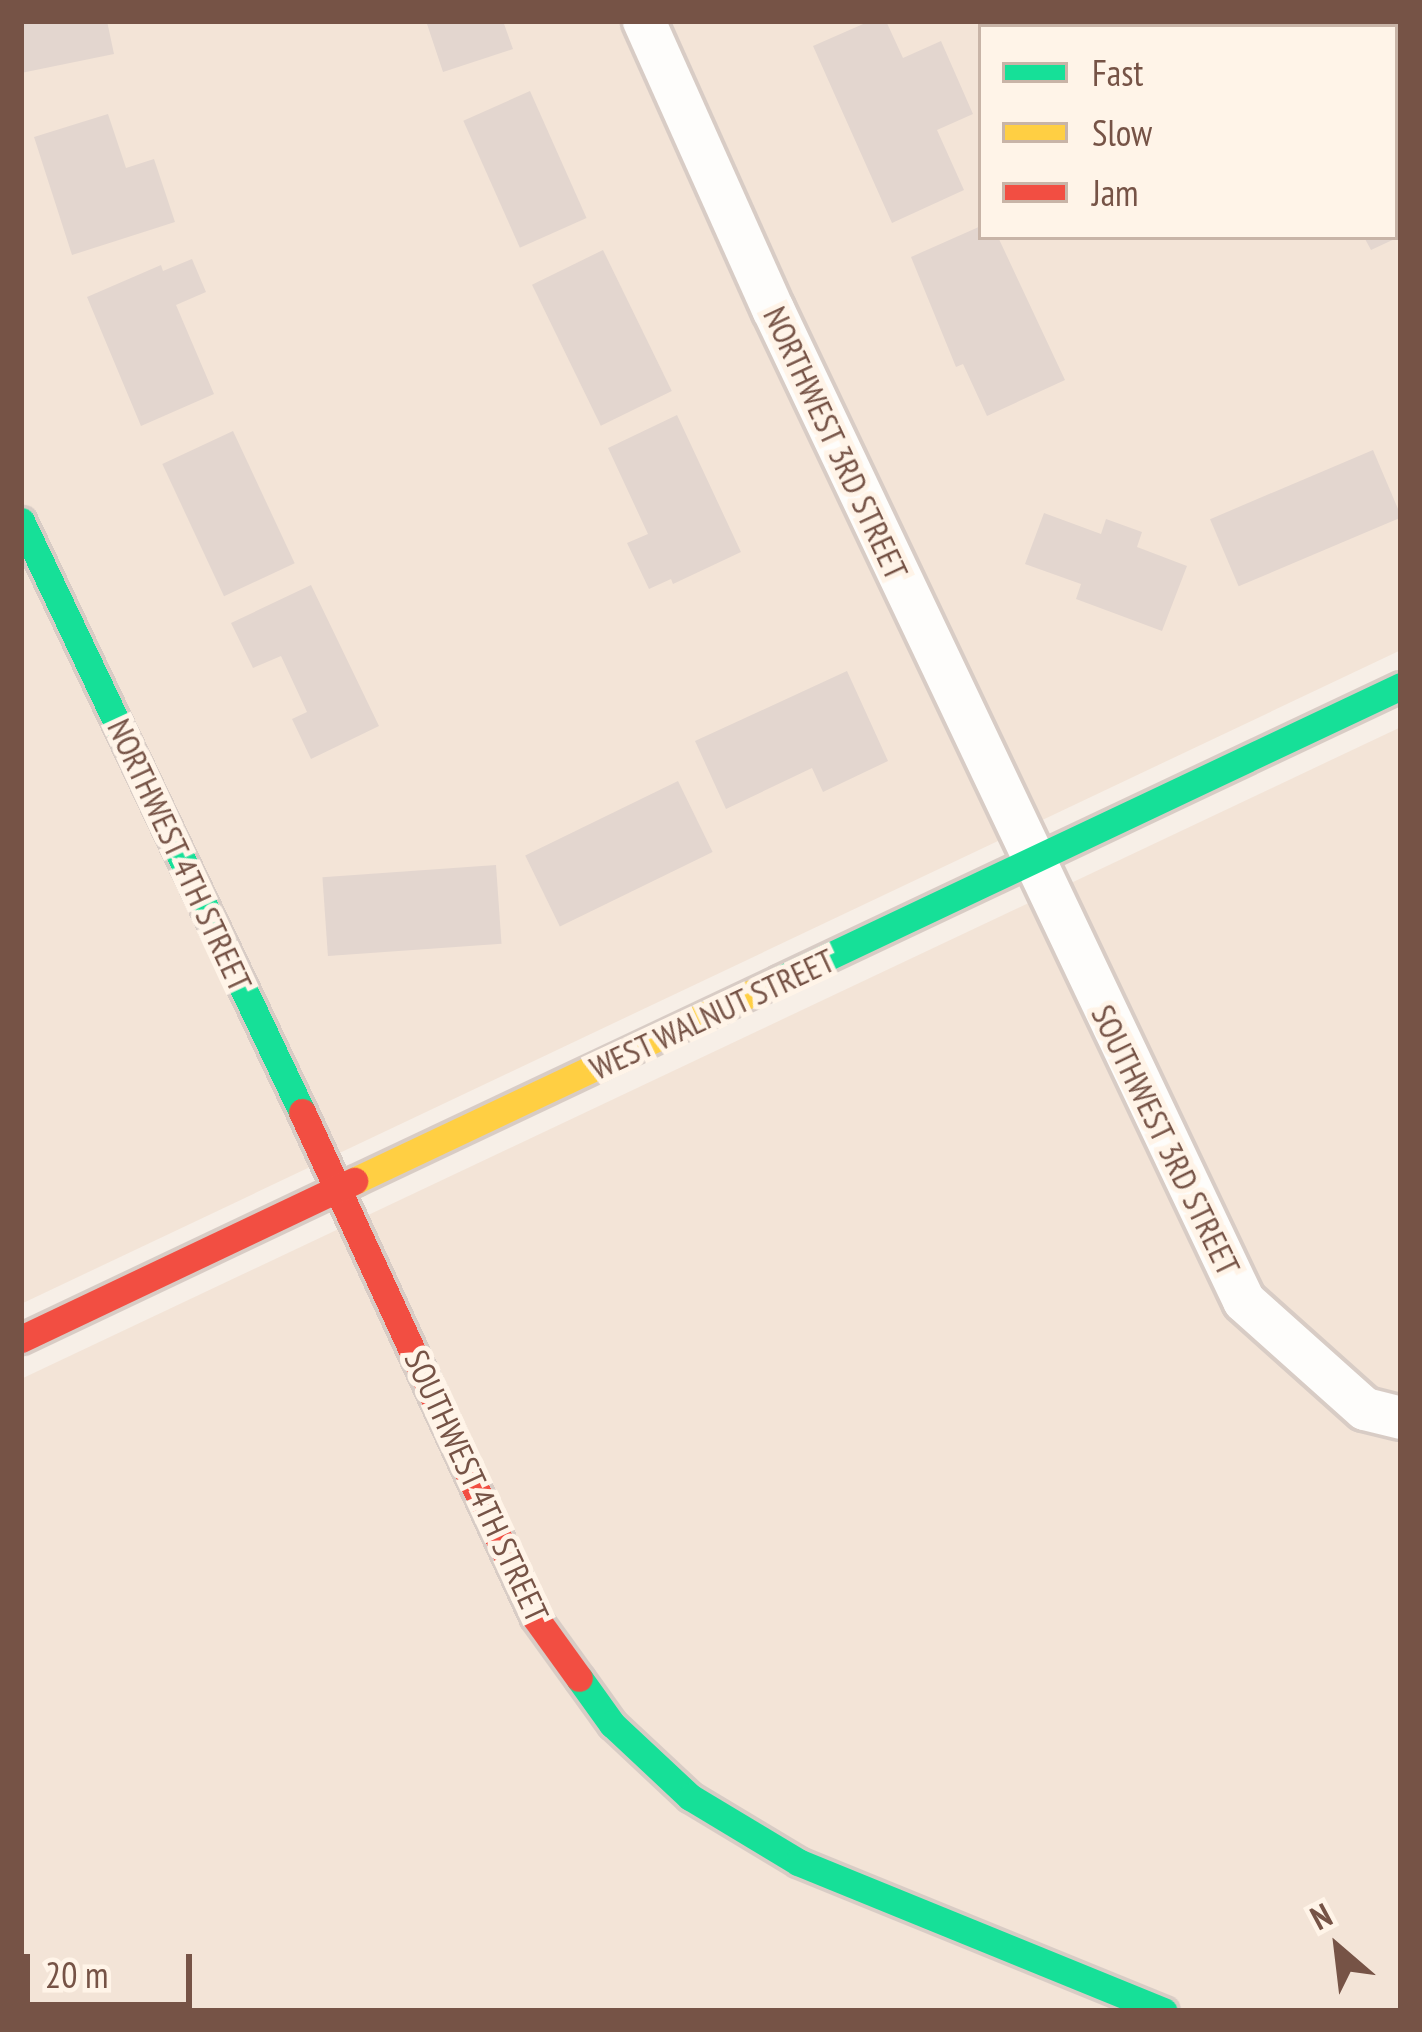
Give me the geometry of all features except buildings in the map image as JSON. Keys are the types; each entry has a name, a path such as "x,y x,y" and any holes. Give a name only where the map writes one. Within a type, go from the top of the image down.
{"street":[{"name":"NORTHWEST 3RD STREET","path":"644,21 1033,864"},
{"name":"NORTHWEST 4TH STREET","path":"21,521 339,1189"},
{"name":"WEST WALNUT STREET","path":"21,1339 1401,686"},
{"name":"SOUTHWEST 3RD STREET","path":"1033,864 1244,1301 1365,1408 1401,1418"},
{"name":"SOUTHWEST 4TH STREET","path":"339,1189 535,1617 612,1724 690,1797 798,1862 1164,2011"}],"shaded area":[{"path":"21,21 1401,21 1401,650 21,1304"},
{"path":"1401,727 1401,2011 21,2011 21,1379"}],"traffic: fast":[{"path":"21,521 302,1112"},
{"path":"779,980 1401,686"},
{"path":"579,1678 612,1724 690,1797 798,1862 1164,2011"}],"traffic: slow":[{"path":"354,1181 779,980"}],"traffic: jam":[{"path":"302,1112 535,1617 579,1678"},
{"path":"21,1339 354,1181"}]}
